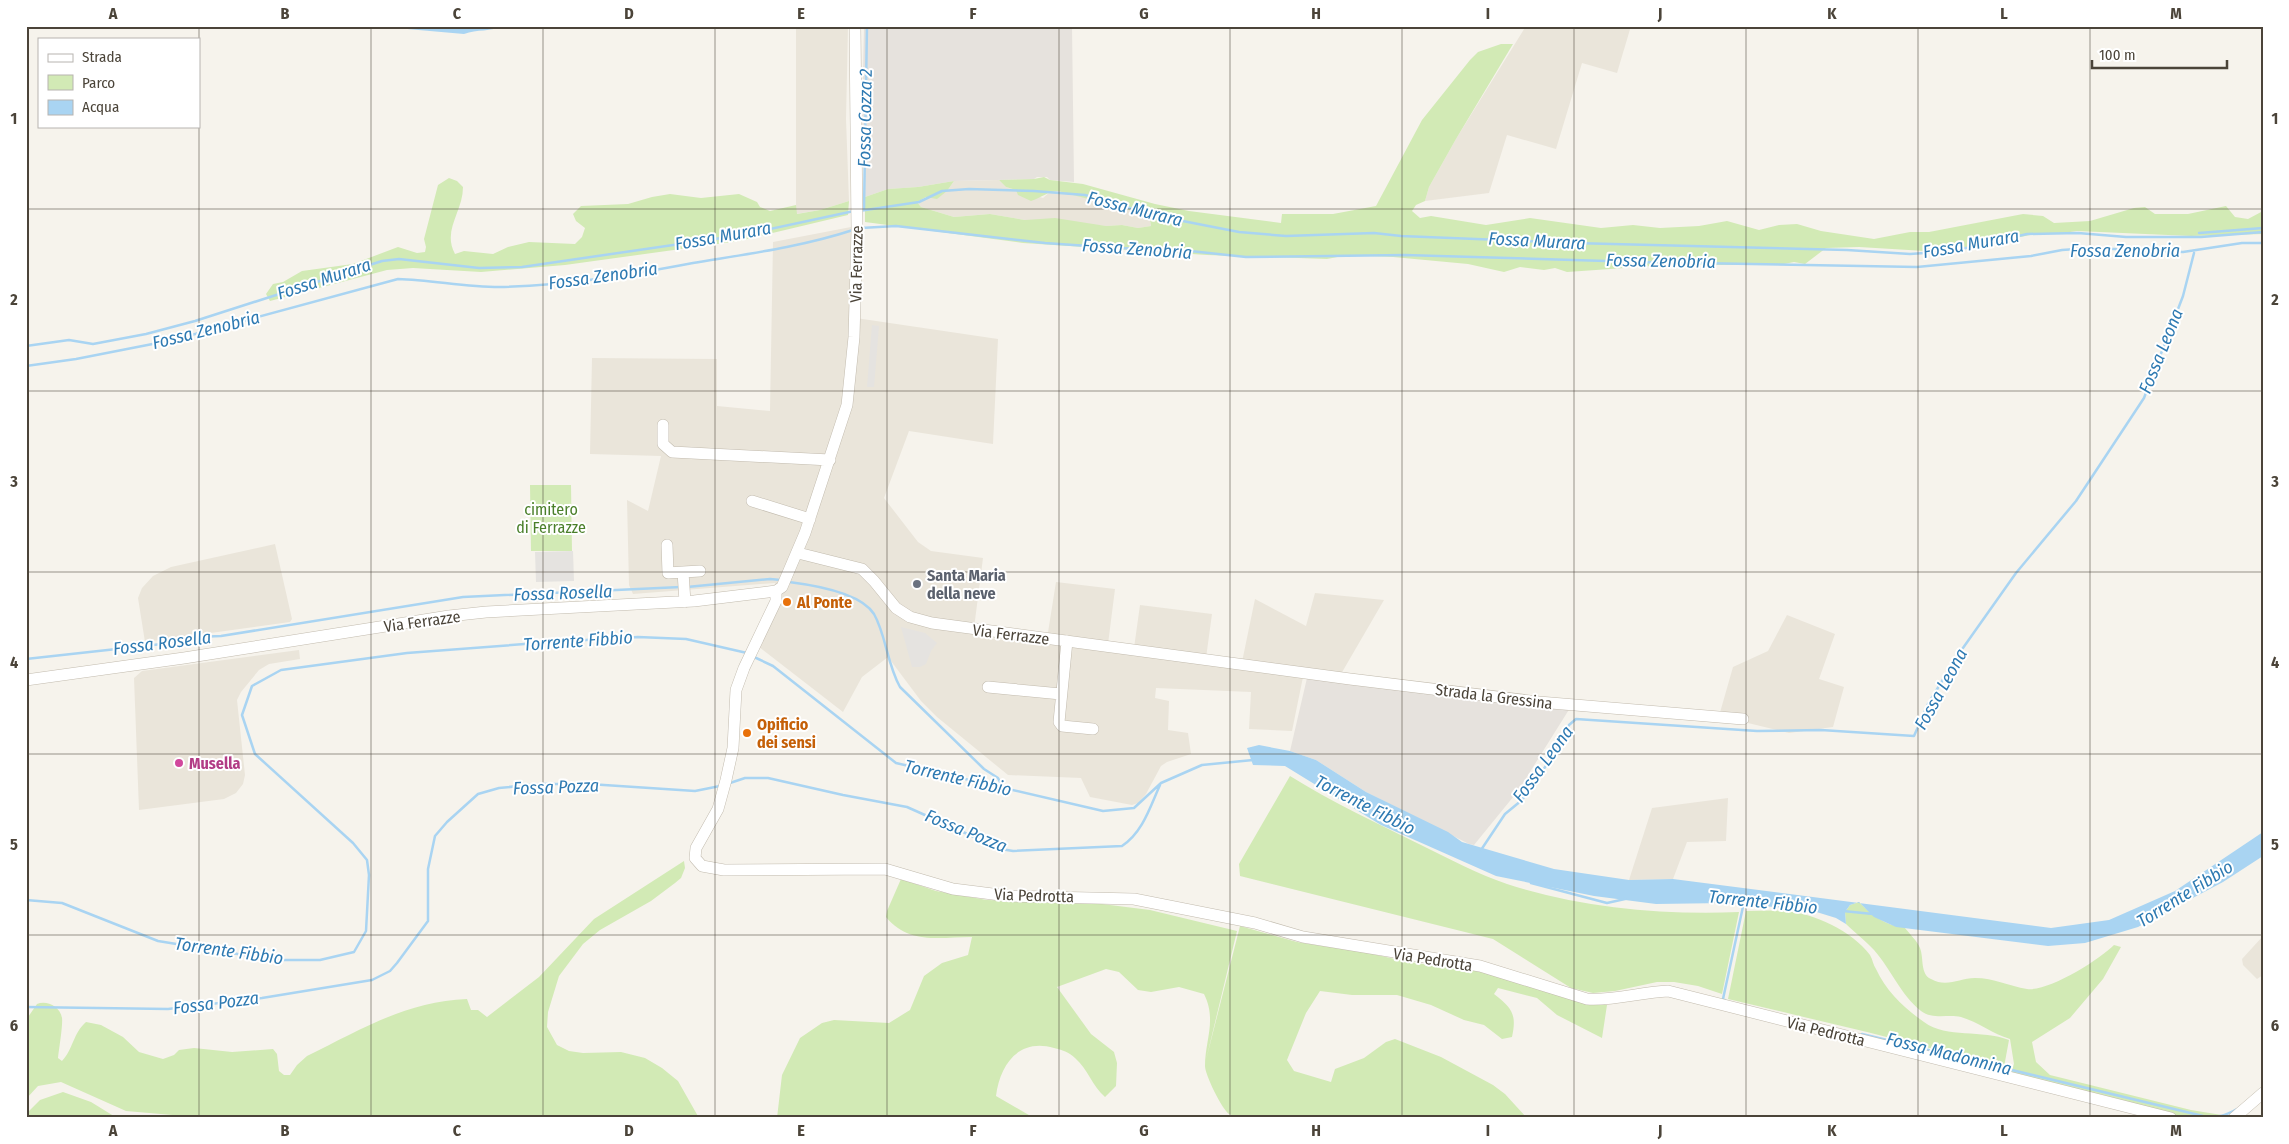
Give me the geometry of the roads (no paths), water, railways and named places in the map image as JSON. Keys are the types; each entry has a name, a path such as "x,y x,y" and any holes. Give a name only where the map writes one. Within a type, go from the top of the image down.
{"street":[{"name":"Via Ferrazze","path":"26,680 184,658 449,616 684,586 779,589 790,573 798,553 830,460 847,405 852,372 857,217 855,26"},
{"path":"663,425 663,444 672,452 830,460"},
{"path":"752,501 810,519"},
{"path":"667,545 668,573 684,586 700,571"},
{"name":"Via Ferrazze","path":"798,553 862,569 896,608 910,617 948,626 1245,664"},
{"name":"Via Pedrotta","path":"779,589 776,601 744,668 736,690 733,748 725,785 718,809 696,848 695,858 702,866 724,870 885,869 953,889 977,892 1016,896 1134,899 1255,923 1303,937 1480,966 1587,999 1597,1000 1648,992 1668,991 2171,1118"},
{"path":"1067,641 1060,722 1062,726 1093,729"},
{"name":"Strada la Gressina","path":"1245,664 1539,702 1743,719"},
{"path":"988,687 1061,694"},
{"path":"2234,1118 2263,1093"}],"water":[{"path":"373,26 503,26 464,34"},
{"path":"1259,745 1290,751 1316,760 1366,792 1448,832 1462,842 1554,869 1629,880 1673,879 1857,903 1850,905 1845,912 1846,924 1836,918 1810,910 1725,903 1656,904 1594,896 1496,876 1381,825 1285,766 1253,765 1247,748"},
{"path":"2263,832 2263,856 2223,882 2138,927 2085,943 2048,946 1896,927 1874,917 1860,903 2051,928 2109,920 2175,891"}],"waterway":[{"name":"Fossa Cozza 2","path":"864,210 867,26"},
{"name":"Fossa Murara","path":"859,211 919,202 942,191 969,189 1034,191 1085,195 1157,216 1239,232 1286,236 1374,233 1401,236 1573,243 1847,250 1910,254 1953,251 2027,234 2078,233 2126,237 2201,237 2263,232"},
{"name":"Fossa Murara","path":"26,346 69,340 93,344 146,334 195,321 382,261 399,259 479,268 522,267 742,235 854,211"},
{"name":"Fossa Zenobria","path":"861,228 896,226 1045,243 1181,250 1246,257 1405,255 1639,262 1917,267 2031,256 2062,250 2091,248 2183,252 2242,243 2263,243"},
{"name":"Fossa Leona","path":"2199,233 2263,228"},
{"name":"Fossa Zenobria","path":"26,366 76,359 173,340 398,279 491,287 575,282 646,272 774,249 814,241 853,230"},
{"name":"Fossa Leona","path":"1481,850 1505,814 1522,800 1550,760 1569,725 1576,719 1757,731 1821,730 1914,736 1928,704 1958,655 2016,573 2076,501 2144,398 2183,296 2194,253"},
{"name":"Fossa Rosella","path":"687,587 770,579 781,580"},
{"name":"Fossa Rosella","path":"789,582 835,591 858,600 867,606 878,622 892,669 900,687 984,769 998,778 1003,788"},
{"name":"Fossa Rosella","path":"26,659 162,644 196,637 221,636 463,597 681,587"},
{"name":"Torrente Fibbio","path":"26,900 62,903 158,941 274,960 320,960 354,952 366,931 369,875 367,860 353,843 255,754 242,715 252,686 281,670 407,653 551,642 638,637 686,639 747,653"},
{"name":"Torrente Fibbio","path":"754,657 773,666 896,763 1103,811 1134,808 1161,783 1202,765 1253,760"},
{"name":"Fossa Pozza","path":"730,783 745,778 768,778 907,807 1001,849 1013,851 1122,846 1141,826 1160,785"},
{"name":"Fossa Pozza","path":"26,1007 168,1009 262,998 372,980 390,971 428,921 428,869 435,836 447,822 478,794 499,788 540,784 589,784 695,791 720,786"},
{"name":"Torrente Fibbio","path":"1531,883 1607,903 1625,899"},
{"name":"Fossa Madonnina","path":"1725,1000 1723,999 1744,902"},
{"name":"Torrente Fibbio","path":"1843,911 1873,914"},
{"name":"Fossa Madonnina","path":"1862,1034 2203,1116 2221,1116 2237,1109"}],"place":[{"name":"Santa Maria della neve","path":"917,584"},
{"name":"Al Ponte","path":"787,602"},
{"name":"Opificio dei sensi","path":"747,733"},
{"name":"Musella","path":"179,763"}],"park label":[{"name":"cimitero di Ferrazze","path":"551,518"}]}
